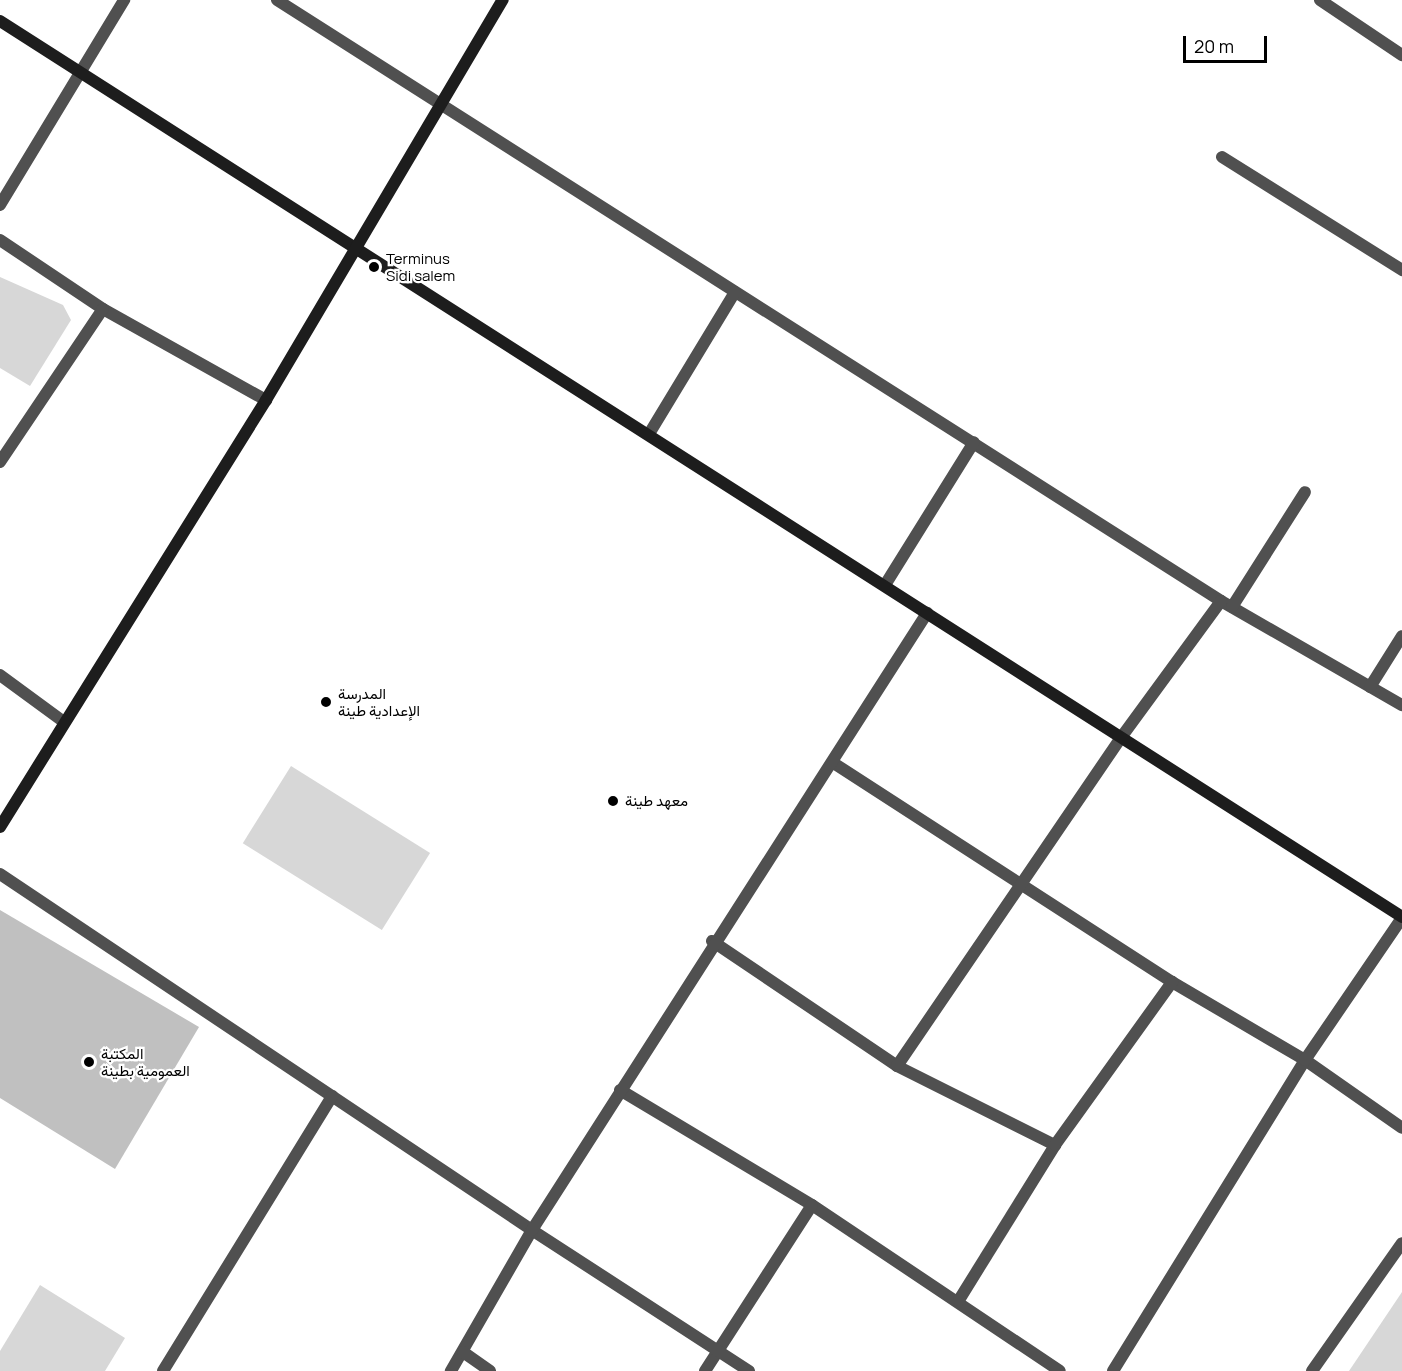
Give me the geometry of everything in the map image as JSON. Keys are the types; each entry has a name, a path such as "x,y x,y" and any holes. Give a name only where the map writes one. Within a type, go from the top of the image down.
{"street":[{"path":"0,205 124,0"},
{"path":"277,0 1227,604 1402,705"},
{"path":"0,827 266,400 437,103 503,0"},
{"path":"1320,0 1402,55"},
{"path":"0,21 81,70 885,585 1120,739 1402,917 1305,1060 1113,1371"},
{"path":"1222,157 1402,270"},
{"path":"0,240 103,309 266,400"},
{"path":"649,434 735,292"},
{"path":"0,462 103,309"},
{"path":"885,585 974,442"},
{"path":"897,1066 1023,888 1120,739 1227,604 1305,492"},
{"path":"451,1371 532,1230 712,941 835,764 927,613"},
{"path":"1370,687 1402,636"},
{"path":"0,675 64,722"},
{"path":"835,764 1023,888 1172,982 1305,1060 1402,1128"},
{"path":"0,874 532,1230 749,1371"},
{"path":"712,941 897,1066 1055,1145"},
{"path":"959,1300 1055,1145 1172,982"},
{"path":"620,1090 812,1205 959,1300 1060,1371"},
{"path":"163,1371 332,1096"},
{"path":"705,1371 812,1205"},
{"path":"1312,1371 1402,1243"},
{"path":"463,1352 490,1371"}],"shaded area":[{"path":"0,277 63,305 71,320 30,386 0,368"},
{"path":"291,766 430,853 382,930 243,843"},
{"path":"40,1285 125,1338 105,1371 0,1371 0,1351"},
{"path":"1402,1292 1402,1371 1349,1371"}],"building":[{"name":"المكتبة العمومية بطينة","path":"0,910 199,1027 115,1169 0,1098"}],"place":[{"name":"Terminus Sidi salem","path":"374,267"},
{"name":"المدرسة الإعدادية طينة","path":"326,702"},
{"name":"معهد طينة","path":"613,801"},
{"name":"المكتبة العمومية بطينة","path":"89,1062"}]}
